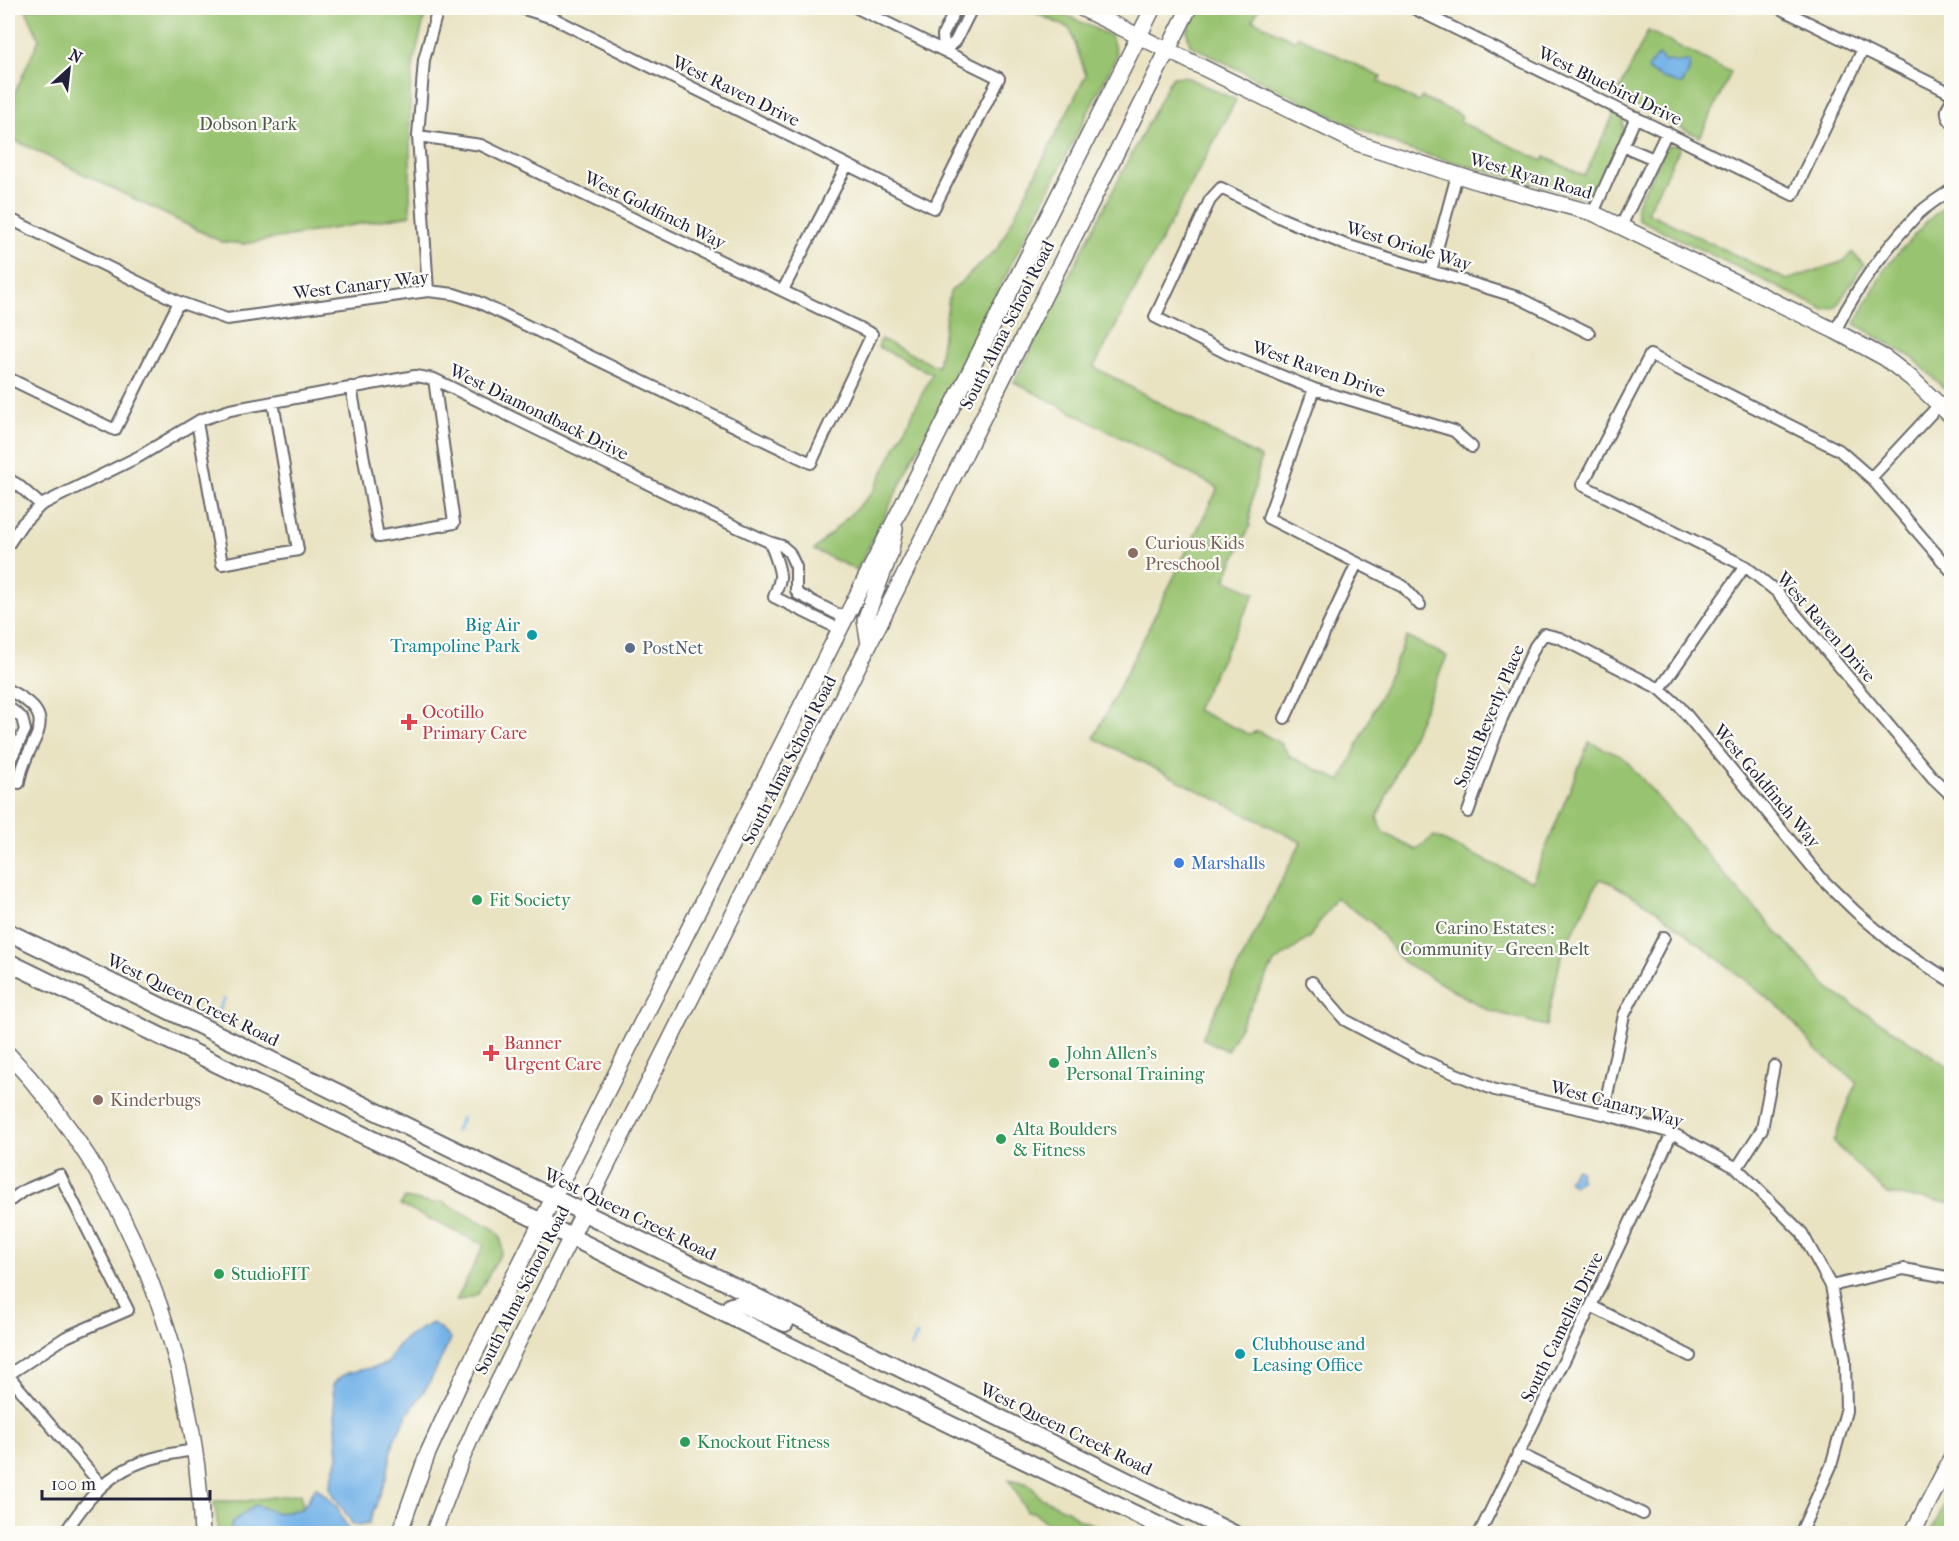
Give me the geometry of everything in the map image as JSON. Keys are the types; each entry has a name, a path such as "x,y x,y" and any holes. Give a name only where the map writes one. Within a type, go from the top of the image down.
{"main road":[{"name":"West Ryan Road","path":"1081,8 1357,143 1457,175 1593,213 1621,226 1885,358 1911,378 1952,417"},
{"name":"South Alma School Road","path":"399,1533 436,1434 1153,8"},
{"name":"South Alma School Road","path":"434,1533 477,1424 1189,8"},
{"path":"869,644 866,620 890,554 898,512"},
{"name":"West Queen Creek Road","path":"8,932 1234,1533"},
{"path":"8,962 571,1236 854,1378 1176,1533"},
{"path":"8,1054 65,1125 104,1184 132,1236 154,1287 187,1399 195,1450 202,1533"},
{"path":"725,1313 731,1306 741,1304 789,1325 840,1339"},
{"path":"1912,1533 1952,1457"}],"street":[{"path":"428,291 418,136 424,60 438,8"},
{"name":"West Raven Drive","path":"521,8 553,18 934,208 999,78 944,50"},
{"path":"857,8 944,50"},
{"path":"944,50 943,34 956,8"},
{"path":"944,50 955,42 972,8"},
{"name":"West Bluebird Drive","path":"1413,8 1792,195 1863,49"},
{"path":"1779,8 1947,91 1952,96"},
{"path":"1952,101 1946,110 1952,123"},
{"path":"1593,213 1636,117"},
{"path":"1621,226 1667,132"},
{"name":"West Goldfinch Way","path":"418,136 482,145 872,334 811,463"},
{"path":"1623,146 1654,159"},
{"path":"783,290 847,165"},
{"path":"1431,271 1457,175"},
{"name":"West Oriole Way","path":"1155,317 1210,200 1221,188 1283,219 1346,245 1517,297 1589,333"},
{"path":"1835,331 1842,316 1876,264 1916,216 1952,189"},
{"name":"West Canary Way","path":"8,218 179,302 227,319 428,291 454,294 478,302 811,463"},
{"path":"8,378 115,430 179,302"},
{"name":"West Raven Drive","path":"1155,317 1230,355 1314,388 1454,431 1472,447"},
{"name":"West Raven Drive","path":"1872,478 1839,450 1650,355 1582,485 1746,566 1777,592 1933,778 1952,796"},
{"name":"West Diamondback Drive","path":"8,545 22,524 41,505 116,468 197,422 230,410 415,376 434,379 769,542 782,546 793,557 798,594 842,623"},
{"path":"351,387 378,537 454,523 434,379"},
{"path":"1314,388 1268,518 1403,586 1420,605"},
{"path":"197,422 222,564 298,550 273,402"},
{"path":"1940,405 1872,478 1952,572"},
{"path":"8,479 18,484 41,505"},
{"path":"769,542 774,548 775,562 780,573 774,597 842,623"},
{"path":"1285,718 1357,563"},
{"path":"1660,689 1746,566"},
{"name":"West Goldfinch Way","path":"1544,634 1560,638 1660,689 1680,707 1831,888 1896,946 1952,982"},
{"name":"South Beverly Place","path":"1468,812 1502,718 1535,646 1544,634"},
{"path":"8,690 26,699 35,707 39,720 38,734 20,771 19,783"},
{"path":"8,707 22,718 25,730 8,765"},
{"path":"8,780 19,783"},
{"path":"8,789 19,783"},
{"path":"1603,1114 1624,1015 1664,937"},
{"name":"West Canary Way","path":"1312,982 1345,1020 1419,1059 1495,1090 1603,1114 1672,1133 1737,1167 1802,1233 1831,1286 1845,1359 1846,1411 1831,1466 1800,1533"},
{"path":"1737,1167 1762,1129 1774,1066"},
{"name":"South Camellia Drive","path":"1479,1533 1591,1306 1672,1133"},
{"path":"8,1202 23,1191 60,1175 128,1310 66,1337 8,1375 102,1486"},
{"path":"1831,1286 1904,1269 1952,1278"},
{"path":"1591,1306 1690,1356"},
{"path":"64,1533 82,1508 102,1486 117,1474 143,1461 195,1450"},
{"path":"1518,1453 1643,1514"}],"green space":[{"name":"Dobson Park","path":"25,8 427,8 414,60 410,94 410,215 244,244 222,242 8,137 8,108 39,39"},
{"path":"1026,8 1051,8 1111,36 1117,55 857,570 814,550 873,492 932,374 878,347 881,339 938,367 950,292 998,248 1086,75 1070,29"},
{"path":"1199,8 1259,8 1253,20 1295,41 1298,36 1381,77 1379,82 1418,102 1422,97 1462,116 1460,122 1543,161 1545,157 1584,176 1615,112 1623,118 1623,134 1596,192 1587,198 1406,149 1329,115 1190,45 1187,31"},
{"path":"1648,31 1731,72 1700,137 1616,97"},
{"name":"Carino Estates : Community - Green Belt","path":"1184,76 1236,100 1094,367 1261,458 1251,505 1250,526 1225,579 1255,593 1196,710 1249,734 1258,731 1282,744 1290,757 1341,781 1407,637 1447,656 1377,818 1384,833 1416,850 1434,836 1532,882 1589,742 1623,757 1731,882 1830,990 1951,1068 1951,1203 1887,1194 1833,1142 1857,1082 1817,1051 1785,1012 1655,909 1609,882 1599,879 1561,957 1546,1026 1488,1010 1403,962 1372,923 1336,898 1309,938 1274,963 1227,1051 1202,1038 1301,842 1094,738 1218,488 1014,382 1168,84 1173,77"},
{"path":"1682,144 1647,212 1787,280 1844,261 1852,252 1864,264 1836,307 1825,310 1638,219 1636,206 1667,146"},
{"path":"1951,201 1951,395 1913,358 1855,324 1885,268 1927,221"},
{"path":"405,1198 430,1203 443,1202 494,1229 501,1237 502,1251 478,1294 456,1301 484,1245 400,1205"},
{"path":"1009,1479 1029,1484 1041,1498 1069,1511 1079,1519 1114,1533 1059,1533 1033,1512 1027,1512"},
{"path":"1951,1492 1951,1533 1930,1533"},
{"path":"301,1493 303,1509 278,1513 255,1505 234,1521 229,1533 219,1533 214,1501 246,1501"}],"water":[{"path":"1658,55 1665,62 1690,62 1689,72 1682,84 1650,72 1648,68"},
{"path":"1577,1169 1581,1172 1579,1177 1582,1180 1574,1186 1568,1181"},
{"path":"433,1323 451,1339 428,1385 394,1440 386,1479 369,1523 354,1526 329,1488 338,1457 333,1385 338,1379 351,1372 388,1363 400,1343 411,1334"},
{"path":"316,1487 336,1505 350,1533 229,1533 234,1521 255,1505 278,1513 302,1509"}],"waterway":[{"path":"216,1015 224,999"},
{"path":"456,1131 462,1118"},
{"path":"911,1347 917,1335"}],"place":[{"name":"Curious Kids Preschool","path":"1133,553"},
{"name":"Big Air Trampoline Park","path":"532,635"},
{"name":"PostNet","path":"630,648"},
{"name":"Ocotillo Primary Care","path":"409,722"},
{"name":"Marshalls","path":"1179,863"},
{"name":"Fit Society","path":"477,900"},
{"name":"Banner Urgent Care","path":"491,1053"},
{"name":"John Allen's Personal Training","path":"1054,1063"},
{"name":"Kinderbugs","path":"98,1100"},
{"name":"Alta Boulders & Fitness","path":"1001,1139"},
{"name":"StudioFIT","path":"219,1274"},
{"name":"Clubhouse and Leasing Office","path":"1240,1354"},
{"name":"Knockout Fitness","path":"685,1442"}]}
